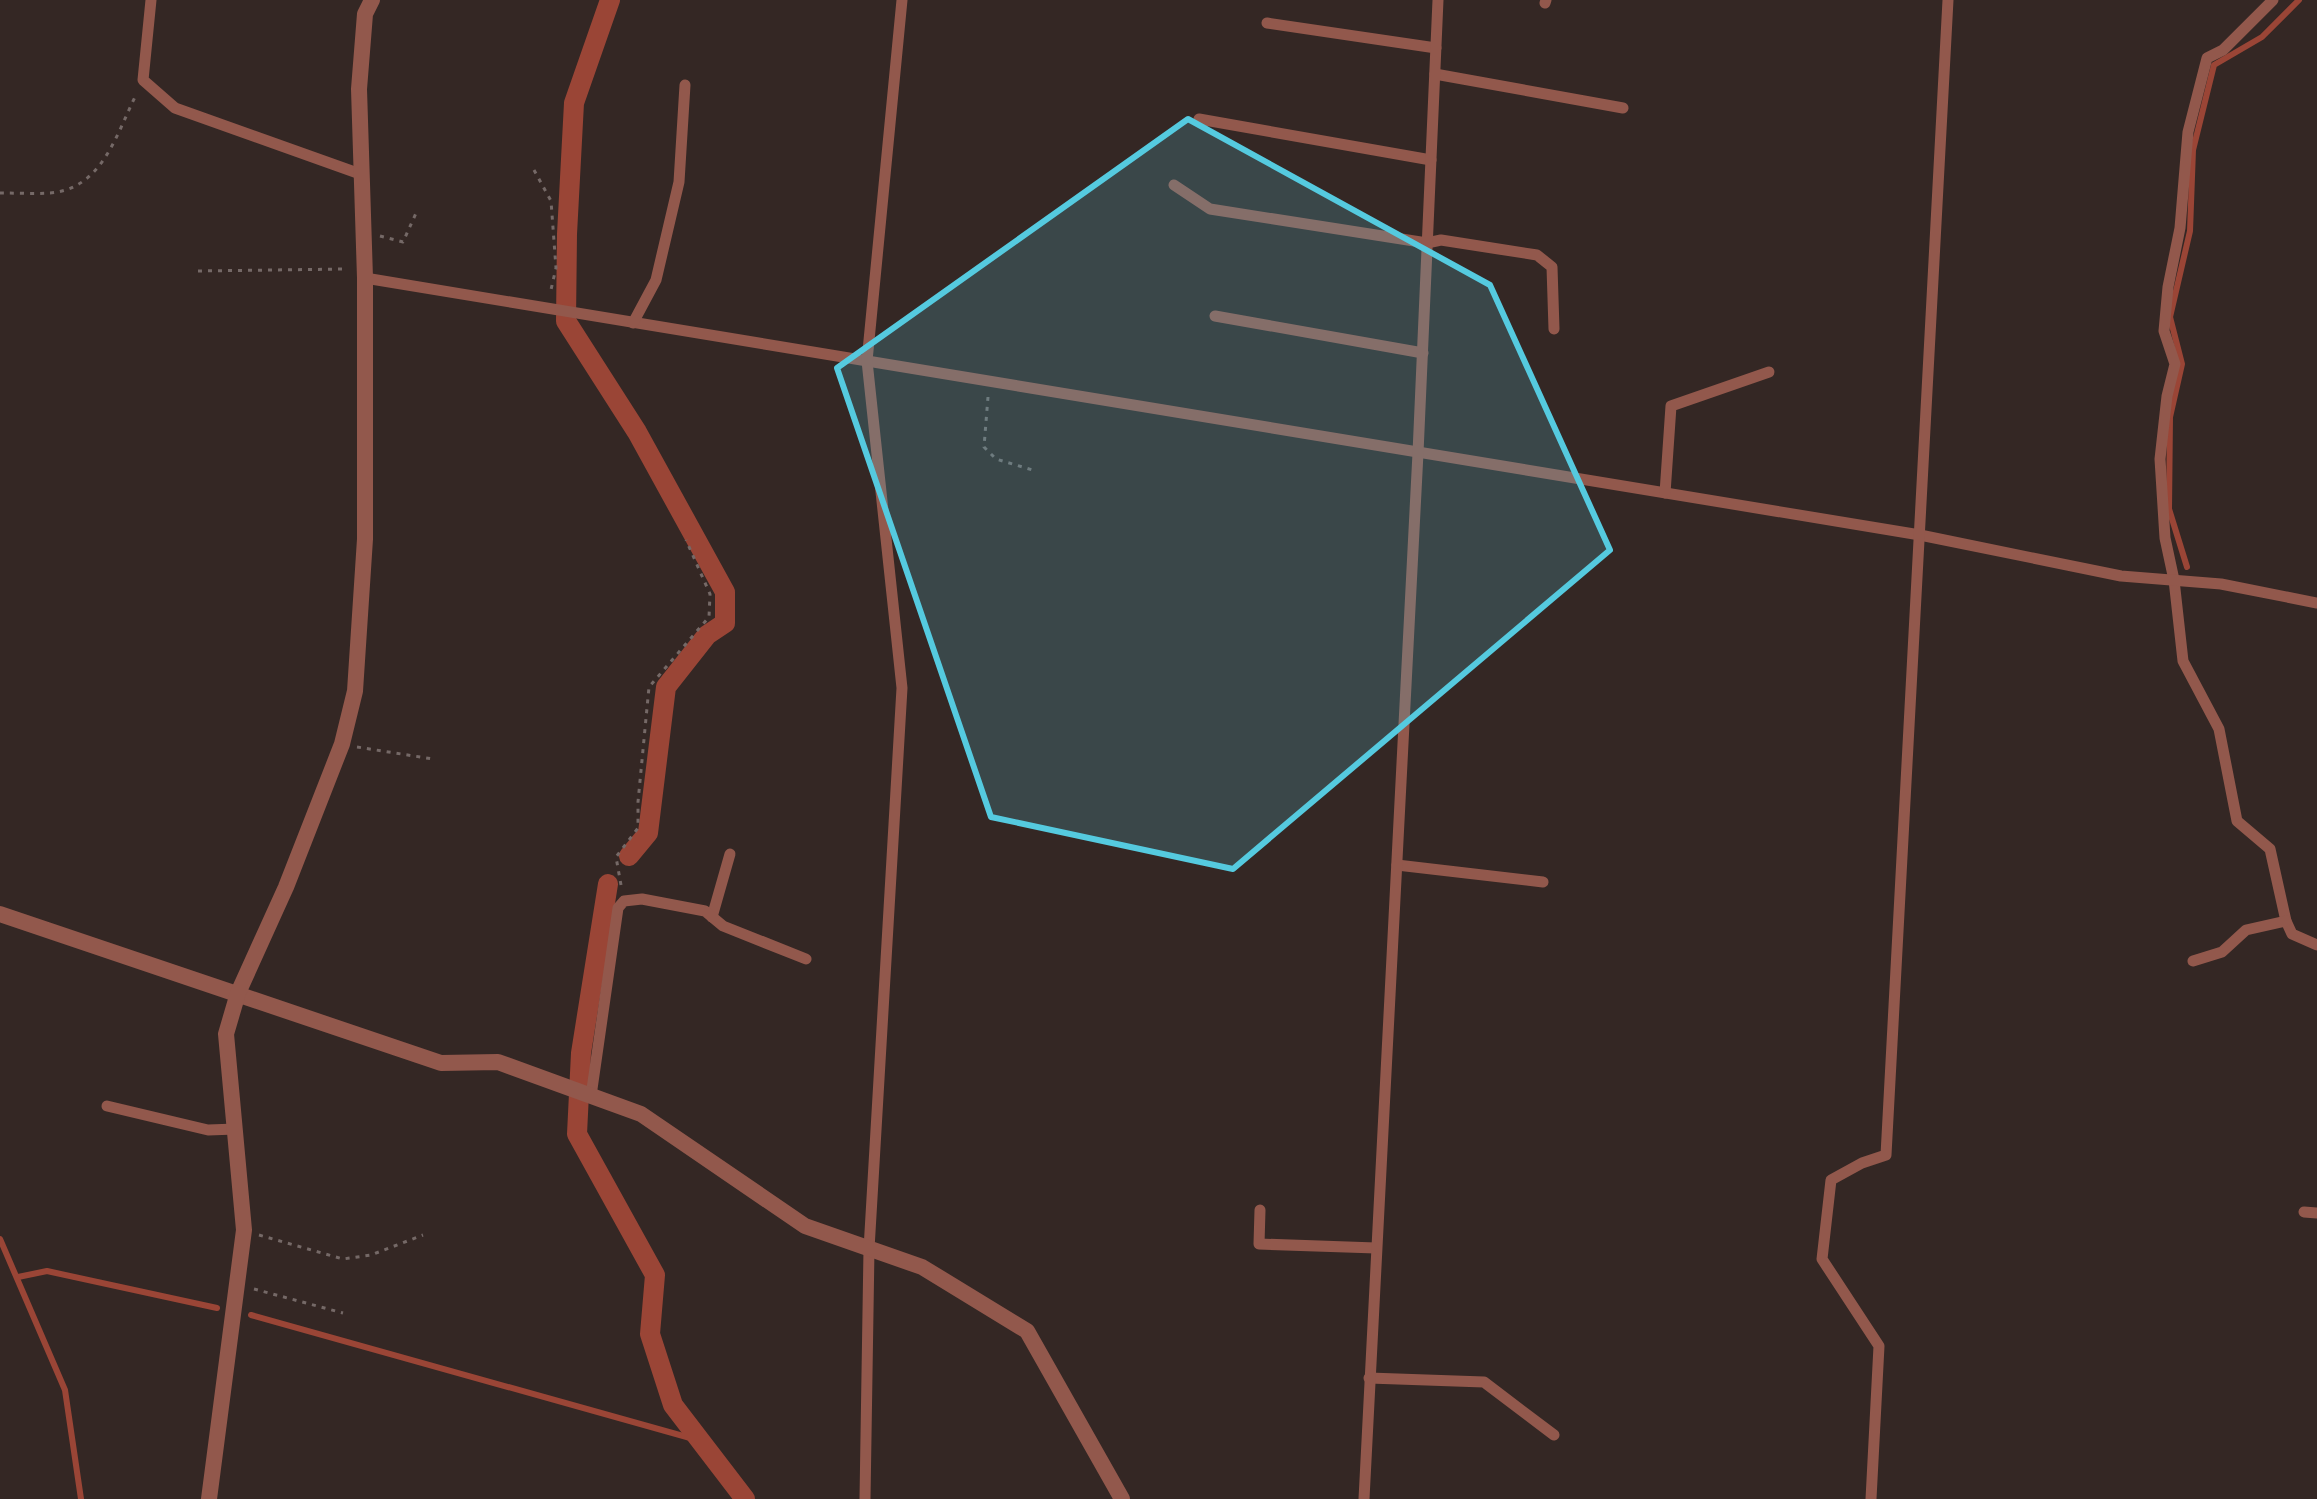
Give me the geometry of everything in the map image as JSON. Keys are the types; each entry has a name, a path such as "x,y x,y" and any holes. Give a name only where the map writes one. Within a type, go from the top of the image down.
{"street":[{"path":"209,1499 244,1230 226,1034 238,993 286,887 342,744 355,691 365,539 365,273 359,89 365,14 372,0"},
{"path":"0,914 441,1063 498,1062 641,1114 805,1226 922,1267 1027,1331 1122,1499"}],"lane":[{"path":"151,0 143,80 175,108 363,175"},
{"path":"865,1499 869,1249 902,688 867,361 902,0"},
{"path":"1364,1499 1423,353 1438,0"},
{"path":"1871,1499 1879,1346 1822,1259 1831,1180 1862,1163 1886,1155 1948,0"},
{"path":"2273,0 2223,50 2207,58 2188,132 2180,228 2168,287 2164,331 2175,364 2167,396 2160,459 2165,538 2174,580 2183,661 2219,729 2237,821 2270,849 2286,921 2292,934 2317,945"},
{"path":"1267,23 1436,48"},
{"path":"1435,74 1623,108"},
{"path":"633,323 656,280 679,182 685,85"},
{"path":"1199,119 1431,160"},
{"path":"1174,185 1210,209 1427,243 1441,240 1537,255 1552,267 1554,329"},
{"path":"365,273 546,310 1920,535 2121,576 2221,584 2317,603"},
{"path":"1215,316 1423,353"},
{"path":"1665,493 1671,406 1769,372"},
{"path":"712,917 730,854"},
{"path":"1397,865 1543,882"},
{"path":"591,1096 618,908 624,901 642,899 705,911 723,926 806,959"},
{"path":"2193,961 2222,952 2246,930 2286,921"},
{"path":"107,1106 208,1130 236,1129"},
{"path":"1260,1210 1259,1244 1376,1248"},
{"path":"1369,1378 1484,1382 1554,1435"}],"path":[{"path":"0,193 53,193 86,181 99,170 143,80"},
{"path":"534,170 551,201 556,268 546,310"},
{"path":"364,233 403,242 417,211"},
{"path":"198,271 365,273"},
{"path":"989,381 984,447 996,459 1036,471"},
{"path":"624,901 616,857 638,828 649,687 709,617 710,594 686,540"},
{"path":"342,744 433,759"},
{"path":"244,1230 343,1259 371,1255 423,1235"},
{"path":"237,1285 343,1313"}],"highlighted area":[{"path":"1188,119 1490,285 1610,550 1233,869 991,817 837,368"}],"waterway":[{"path":"610,0 574,103 566,321 637,432 725,592 725,623 707,635 666,687 648,833 629,856"},
{"path":"2187,567 2169,509 2170,417 2182,364 2170,317 2190,231 2193,150 2214,65 2262,37 2299,0"},
{"path":"608,884 581,1053 577,1134 655,1275 650,1334 673,1405 745,1499"},
{"path":"0,1239 65,1390 81,1499"},
{"path":"18,1277 47,1271 217,1308"},
{"path":"251,1315 701,1441"}]}
